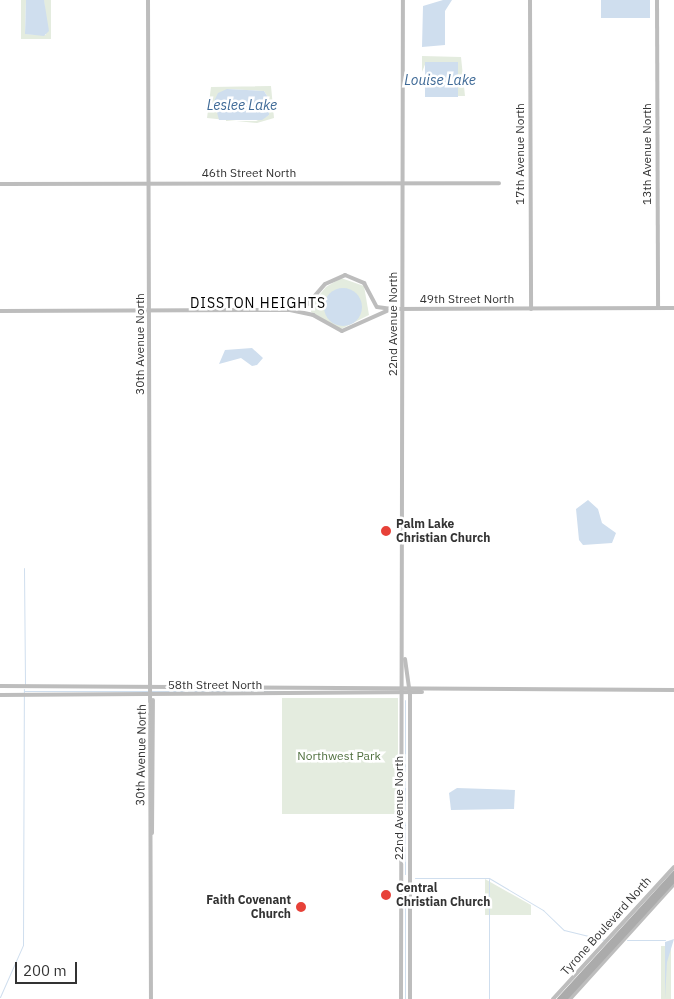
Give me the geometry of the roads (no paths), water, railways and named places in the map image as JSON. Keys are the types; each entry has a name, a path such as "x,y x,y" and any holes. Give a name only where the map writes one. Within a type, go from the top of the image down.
{"main road":[{"name":"Tyrone Boulevard North","path":"559,999 674,873"},
{"name":"Tyrone Boulevard North","path":"564,999 674,879"}],"street":[{"name":"30th Avenue North","path":"148,0 152,691 151,999"},
{"name":"22nd Avenue North","path":"401,999 400,695 404,648 403,0"},
{"name":"17th Avenue North","path":"530,0 531,308"},
{"name":"13th Avenue North","path":"657,0 658,308"},
{"name":"46th Street North","path":"0,184 499,184"},
{"name":"49th Street North","path":"0,311 290,310 305,307 325,284 345,275 364,283 377,307 392,309 674,308"},
{"name":"49th Street North","path":"290,310 347,330 392,309"},
{"name":"22nd Avenue North","path":"404,648 410,694 410,999"},
{"name":"58th Street North","path":"0,686 152,691 400,695 430,690"},
{"name":"58th Street North","path":"0,695 401,687 430,690 674,690"},
{"name":"Tyrone Boulevard North","path":"553,999 674,867"},
{"path":"570,999 674,884"}],"water":[{"path":"26,0 44,0 49,31 44,36 25,34"},
{"path":"443,0 452,0 445,11 445,45 422,47 423,6"},
{"path":"601,0 650,0 650,18 601,18"},
{"name":"Louise Lake","path":"425,62 458,62 458,97 425,97"},
{"name":"Leslee Lake","path":"227,89 264,91 269,99 269,115 262,120 219,120 214,101 218,93"},
{"path":"343,288 356,294 362,307 356,320 343,326 330,320 324,307 330,294"},
{"path":"252,348 263,358 257,365 252,366 241,358 219,364 225,350"},
{"path":"588,500 598,509 602,523 616,533 612,543 583,545 579,540 576,509"},
{"path":"457,788 515,790 514,809 451,810 449,793"},
{"path":"674,939 667,962 665,999 665,942"}],"waterway":[{"path":"24,568 25,685"},
{"path":"0,997 23,945 24,689"},
{"path":"24,691 337,691"},
{"path":"405,700 405,771"},
{"path":"405,781 405,810"},
{"path":"405,822 405,874"},
{"path":"415,878 489,878 543,910 564,930 605,940"},
{"path":"489,879 489,999"},
{"path":"405,883 405,999"},
{"path":"627,940 665,940"}],"place":[{"name":"Palm Lake Christian Church","path":"386,531"},
{"name":"Central Christian Church","path":"386,895"},
{"name":"Faith Covenant Church","path":"301,907"}],"district":[{"name":"DISSTON HEIGHTS","path":"258,303"}],"park label":[{"name":"Northwest Park","path":"339,756"}]}
